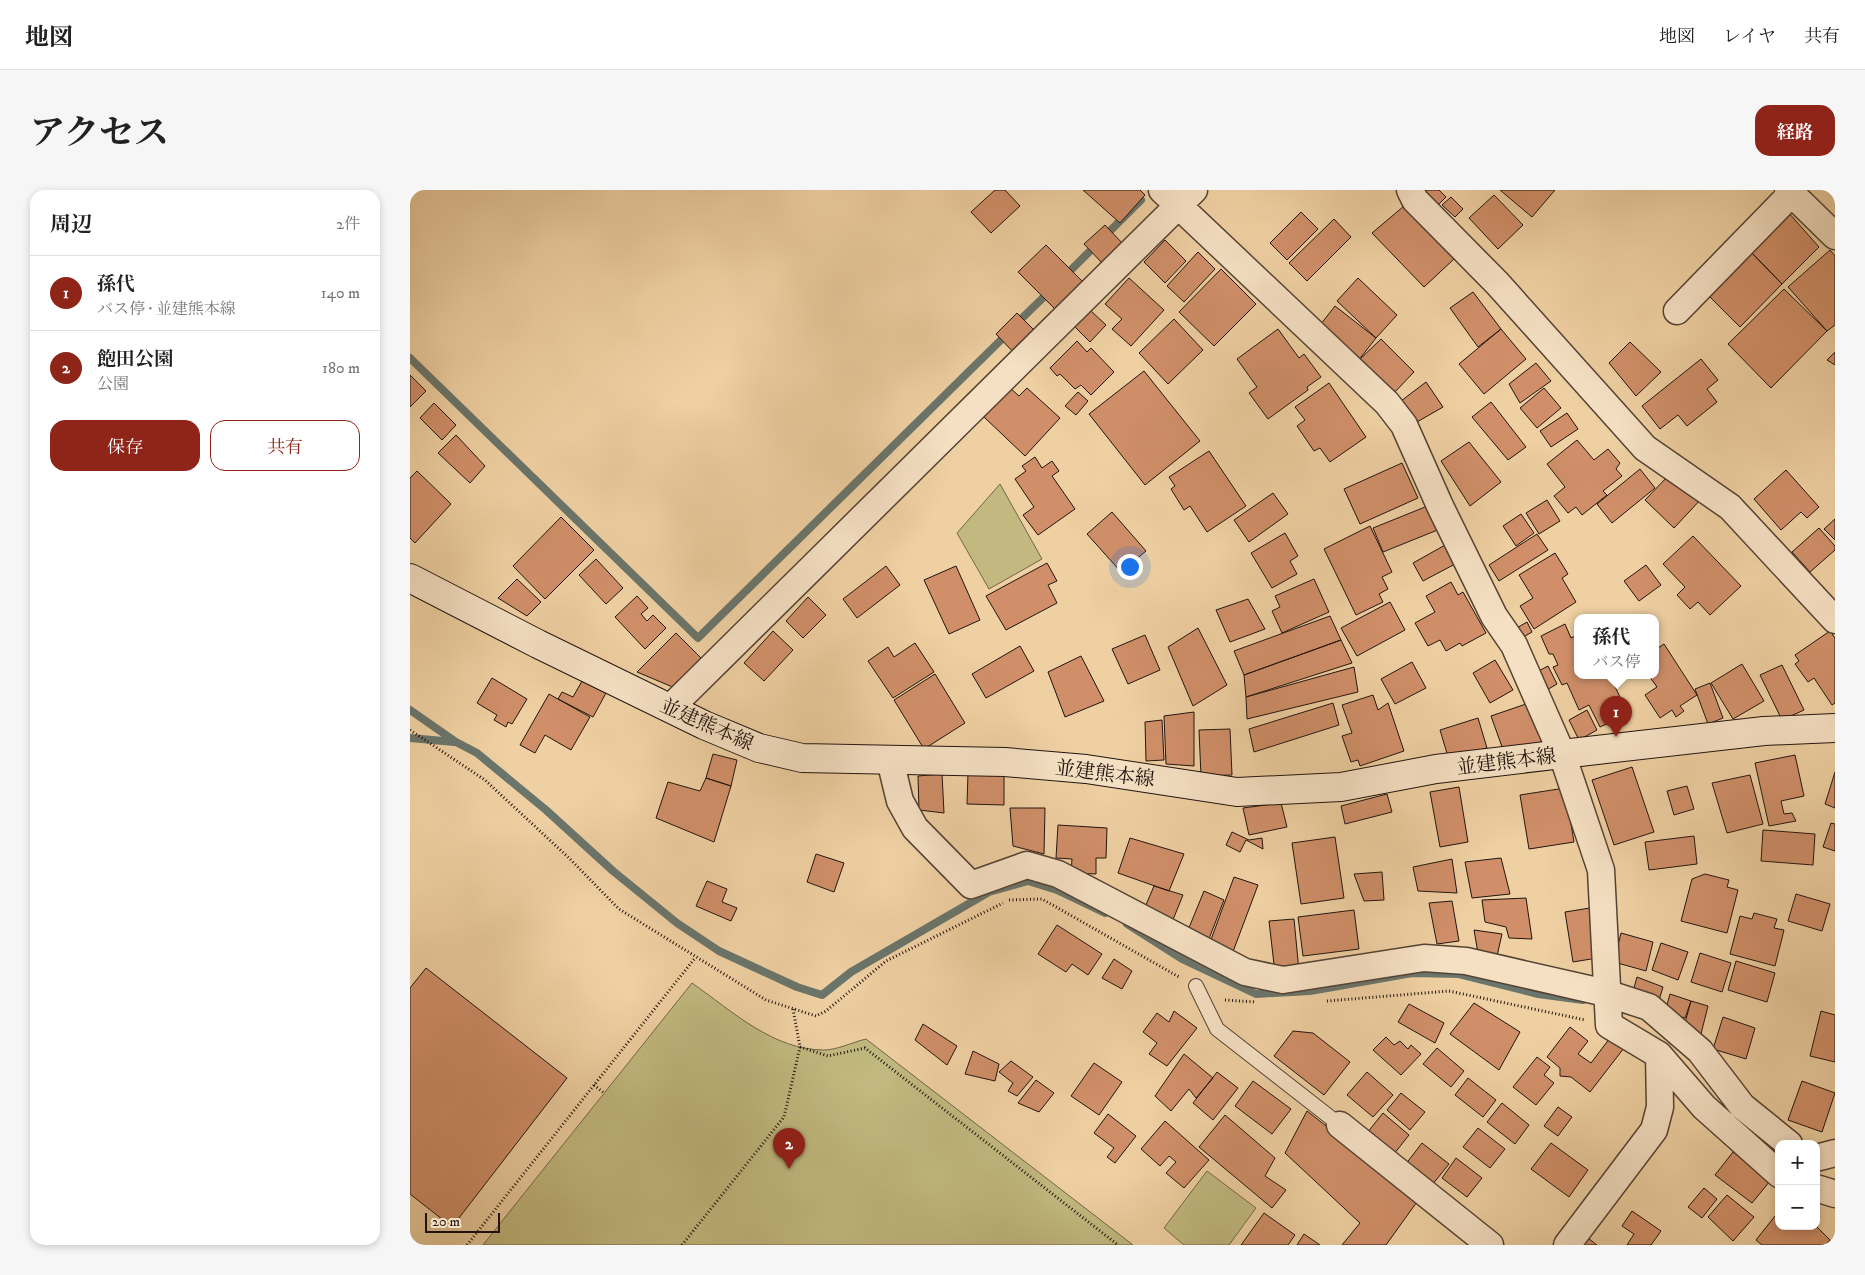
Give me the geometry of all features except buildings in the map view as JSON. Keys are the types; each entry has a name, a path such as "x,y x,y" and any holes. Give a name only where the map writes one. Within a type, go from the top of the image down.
{"main road":[{"name":"並建熊本線","path":"410,578 538,644 704,725 759,748 802,758 1005,762 1086,769 1237,792 1341,787 1436,769 1764,731 1835,728"}],"street":[{"path":"1410,190 1415,200 1497,283 1645,448 1730,507 1835,620"},
{"path":"1677,311 1790,192 1835,236"},
{"path":"670,708 1178,195 1387,403 1404,425 1440,506 1494,616 1514,645 1562,754 1601,870 1609,1025 1659,1055 1704,1107 1775,1170"},
{"path":"890,760 900,801 916,828 971,885 1027,865 1058,874 1244,972 1283,980 1424,958 1466,961 1606,993 1649,1007 1672,1024 1700,1050 1742,1106 1784,1140"},
{"path":"1568,1245 1654,1130 1660,1107 1659,1055"},
{"path":"1340,1125 1490,1245"},
{"path":"1820,1157 1835,1153"},
{"path":"1820,1189 1835,1194"}],"lane":[{"path":"1196,986 1217,1029 1340,1125"}],"path":[{"path":"410,730 486,780 620,909 766,1000 816,1016 826,1011 886,961 1009,900 1042,899 1151,963 1228,1002 1266,1003"},
{"path":"467,1245 696,958"},
{"path":"1324,1002 1449,991 1609,1025"},
{"path":"682,1245 784,1117 800,1047 793,1008"},
{"path":"800,1047 828,1056 864,1048 1118,1245"},
{"path":"594,1085 604,1093"}],"shaded area":[{"path":"1000,484 1042,559 989,589 957,533"},
{"path":"692,983 738,1017 770,1036 787,1043 805,1048 829,1050 866,1039 1133,1245 483,1245"},
{"path":"1207,1171 1256,1208 1229,1245 1184,1245 1164,1228"}],"waterway":[{"path":"1065,276 1141,200"},
{"path":"1015,325 1050,291"},
{"path":"410,358 698,638 1007,334"},
{"path":"410,710 456,742 477,753 546,810 613,871 677,923 719,951 797,987 822,995 851,972 989,892 1028,881 1057,890 1105,913"},
{"path":"410,738 454,742"},
{"path":"1127,924 1182,959 1256,994 1310,991 1412,973 1459,974 1538,994 1583,1000"}],"place":[{"name":"孫代","path":"1616,737"},
{"name":"飽田公園","path":"789,1169"}]}
